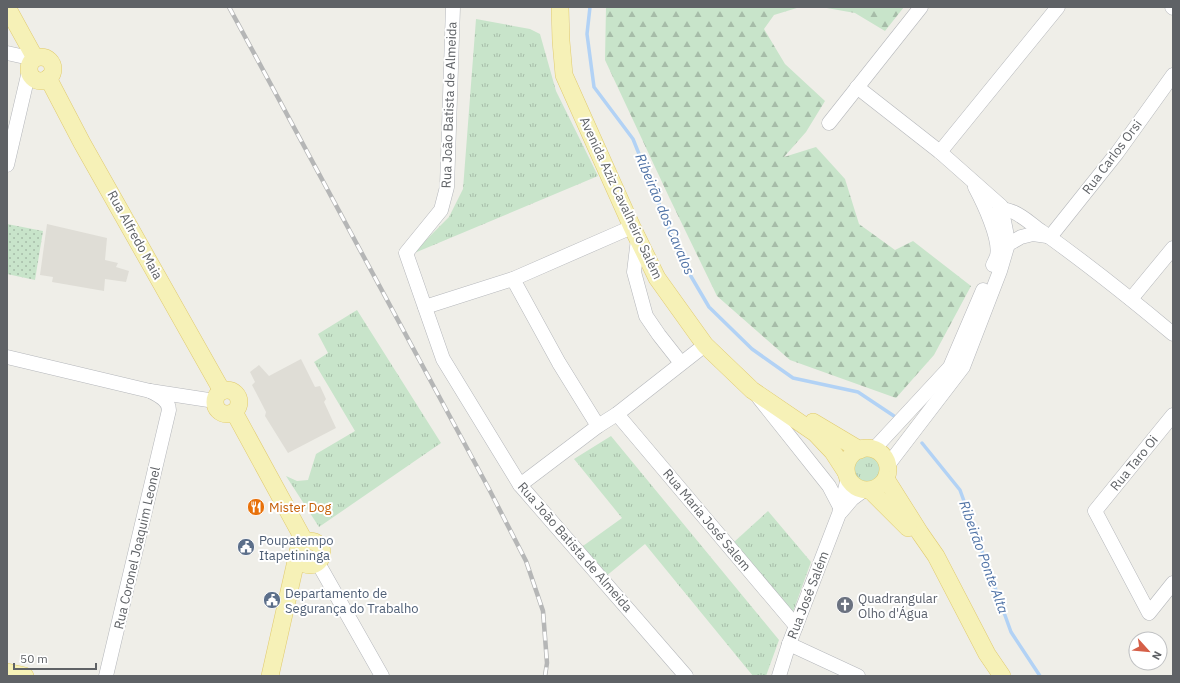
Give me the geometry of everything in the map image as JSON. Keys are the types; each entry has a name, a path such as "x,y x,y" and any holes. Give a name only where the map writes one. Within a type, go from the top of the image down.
{"main road":[{"path":"7,7 33,63"},
{"name":"Avenida Aziz Cavalheiro Salém","path":"560,7 560,41 564,75 635,233 657,278 705,345 750,387 815,433 833,452 847,475"},
{"name":"Rua Alfredo Maia","path":"33,63 32,77 39,81 43,81 48,78 219,396"},
{"name":"Avenida Aziz Cavalheiro Salém","path":"750,387 867,449"},
{"path":"219,396 226,390 232,391 237,396 239,406 234,412 302,547 270,676"},
{"path":"887,472 882,484 877,488 867,490 858,488 852,484 847,475 846,466 853,453 867,449 880,452 885,458 887,472 920,533 936,556 987,654 1002,676"},
{"path":"867,490 936,556"},
{"path":"302,547 312,541 318,544 322,554 322,557 318,563"},
{"path":"7,672 25,676"}],"street":[{"name":"Rua João Batista de Almeida","path":"453,7 447,187 442,210 406,253 444,359 520,485 686,676"},
{"path":"830,123 921,7"},
{"path":"940,152 1058,7"},
{"path":"7,52 33,63 7,165"},
{"name":"Rua Carlos Orsi","path":"1050,237 1117,153 1173,75"},
{"path":"858,87 940,152 993,198 1001,206 1002,210 997,255 950,367 867,449"},
{"path":"887,472 963,367 1000,272 999,234 983,202 968,177"},
{"path":"1002,210 1011,211 1050,237 1131,299 1173,334"},
{"path":"425,307 513,279 635,233 634,272 646,316 681,363"},
{"path":"999,234 1021,237 1033,234 1050,237"},
{"path":"1131,299 1173,248"},
{"path":"513,279 559,363 598,426"},
{"path":"520,485 598,426 617,414 705,345"},
{"path":"7,357 150,391 194,398 219,396"},
{"path":"750,387 829,486 840,510"},
{"path":"150,391 158,395 169,404 170,410 168,419"},
{"path":"168,419 173,413 194,398"},
{"name":"Rua Maria José Salem","path":"617,414 796,626"},
{"name":"Rua Taro Oi","path":"1173,414 1095,511 1149,613 1173,583"},
{"name":"Rua Coronel Joaquim Leonel","path":"106,676 168,419"},
{"path":"840,510 847,475"},
{"path":"840,510 852,498 867,490"},
{"name":"Rua José Salém","path":"778,676 840,510"},
{"path":"318,563 382,676"},
{"path":"789,644 858,676"}],"shaded area":[{"path":"47,224 107,238 105,260 118,263 116,267 129,271 126,282 105,279 104,291 52,282 53,277 40,275"},
{"path":"301,359 315,387 320,386 326,399 324,402 336,428 288,453 265,416 266,412 252,385 255,382 250,372 259,365 269,376"}],"green space":[{"path":"606,7 800,7 774,15 764,29 785,64 825,101 806,132 784,157 816,147 845,179 859,224 895,250 913,241 971,286 934,355 896,398 790,360 717,296 605,60"},
{"path":"821,7 904,7 885,31 855,13"},
{"path":"476,19 530,29 540,34 556,91 598,176 412,254 449,217 463,189"},
{"path":"7,224 43,231 35,280 7,274"},
{"path":"357,310 441,443 319,527 286,476 297,481 308,480 316,454 355,431 314,362 328,353 318,334"},
{"path":"611,436 779,640 766,676 753,676 645,544 605,577 583,546 622,518 574,459"},
{"path":"867,452 879,457 884,469 879,481 867,486 855,481 850,469 855,457"},
{"path":"768,511 811,562 793,612 734,542"}],"waterway":[{"name":"Ribeirão dos Cavalos","path":"590,7 587,34 594,87 633,139 682,261 709,307 752,349 793,378 858,392 894,416"},
{"name":"Ribeirão Ponte Alta","path":"922,443 960,490 1011,632 1040,676"}],"railway":[{"path":"229,7 489,489 526,561 543,611 547,663 545,676"}],"place":[{"name":"Mister Dog","path":"256,507"},
{"name":"Poupatempo Itapetininga","path":"246,547"},
{"name":"Departamento de Segurança do Trabalho","path":"272,600"},
{"name":"Quadrangular Olho d'Água","path":"845,605"}]}
